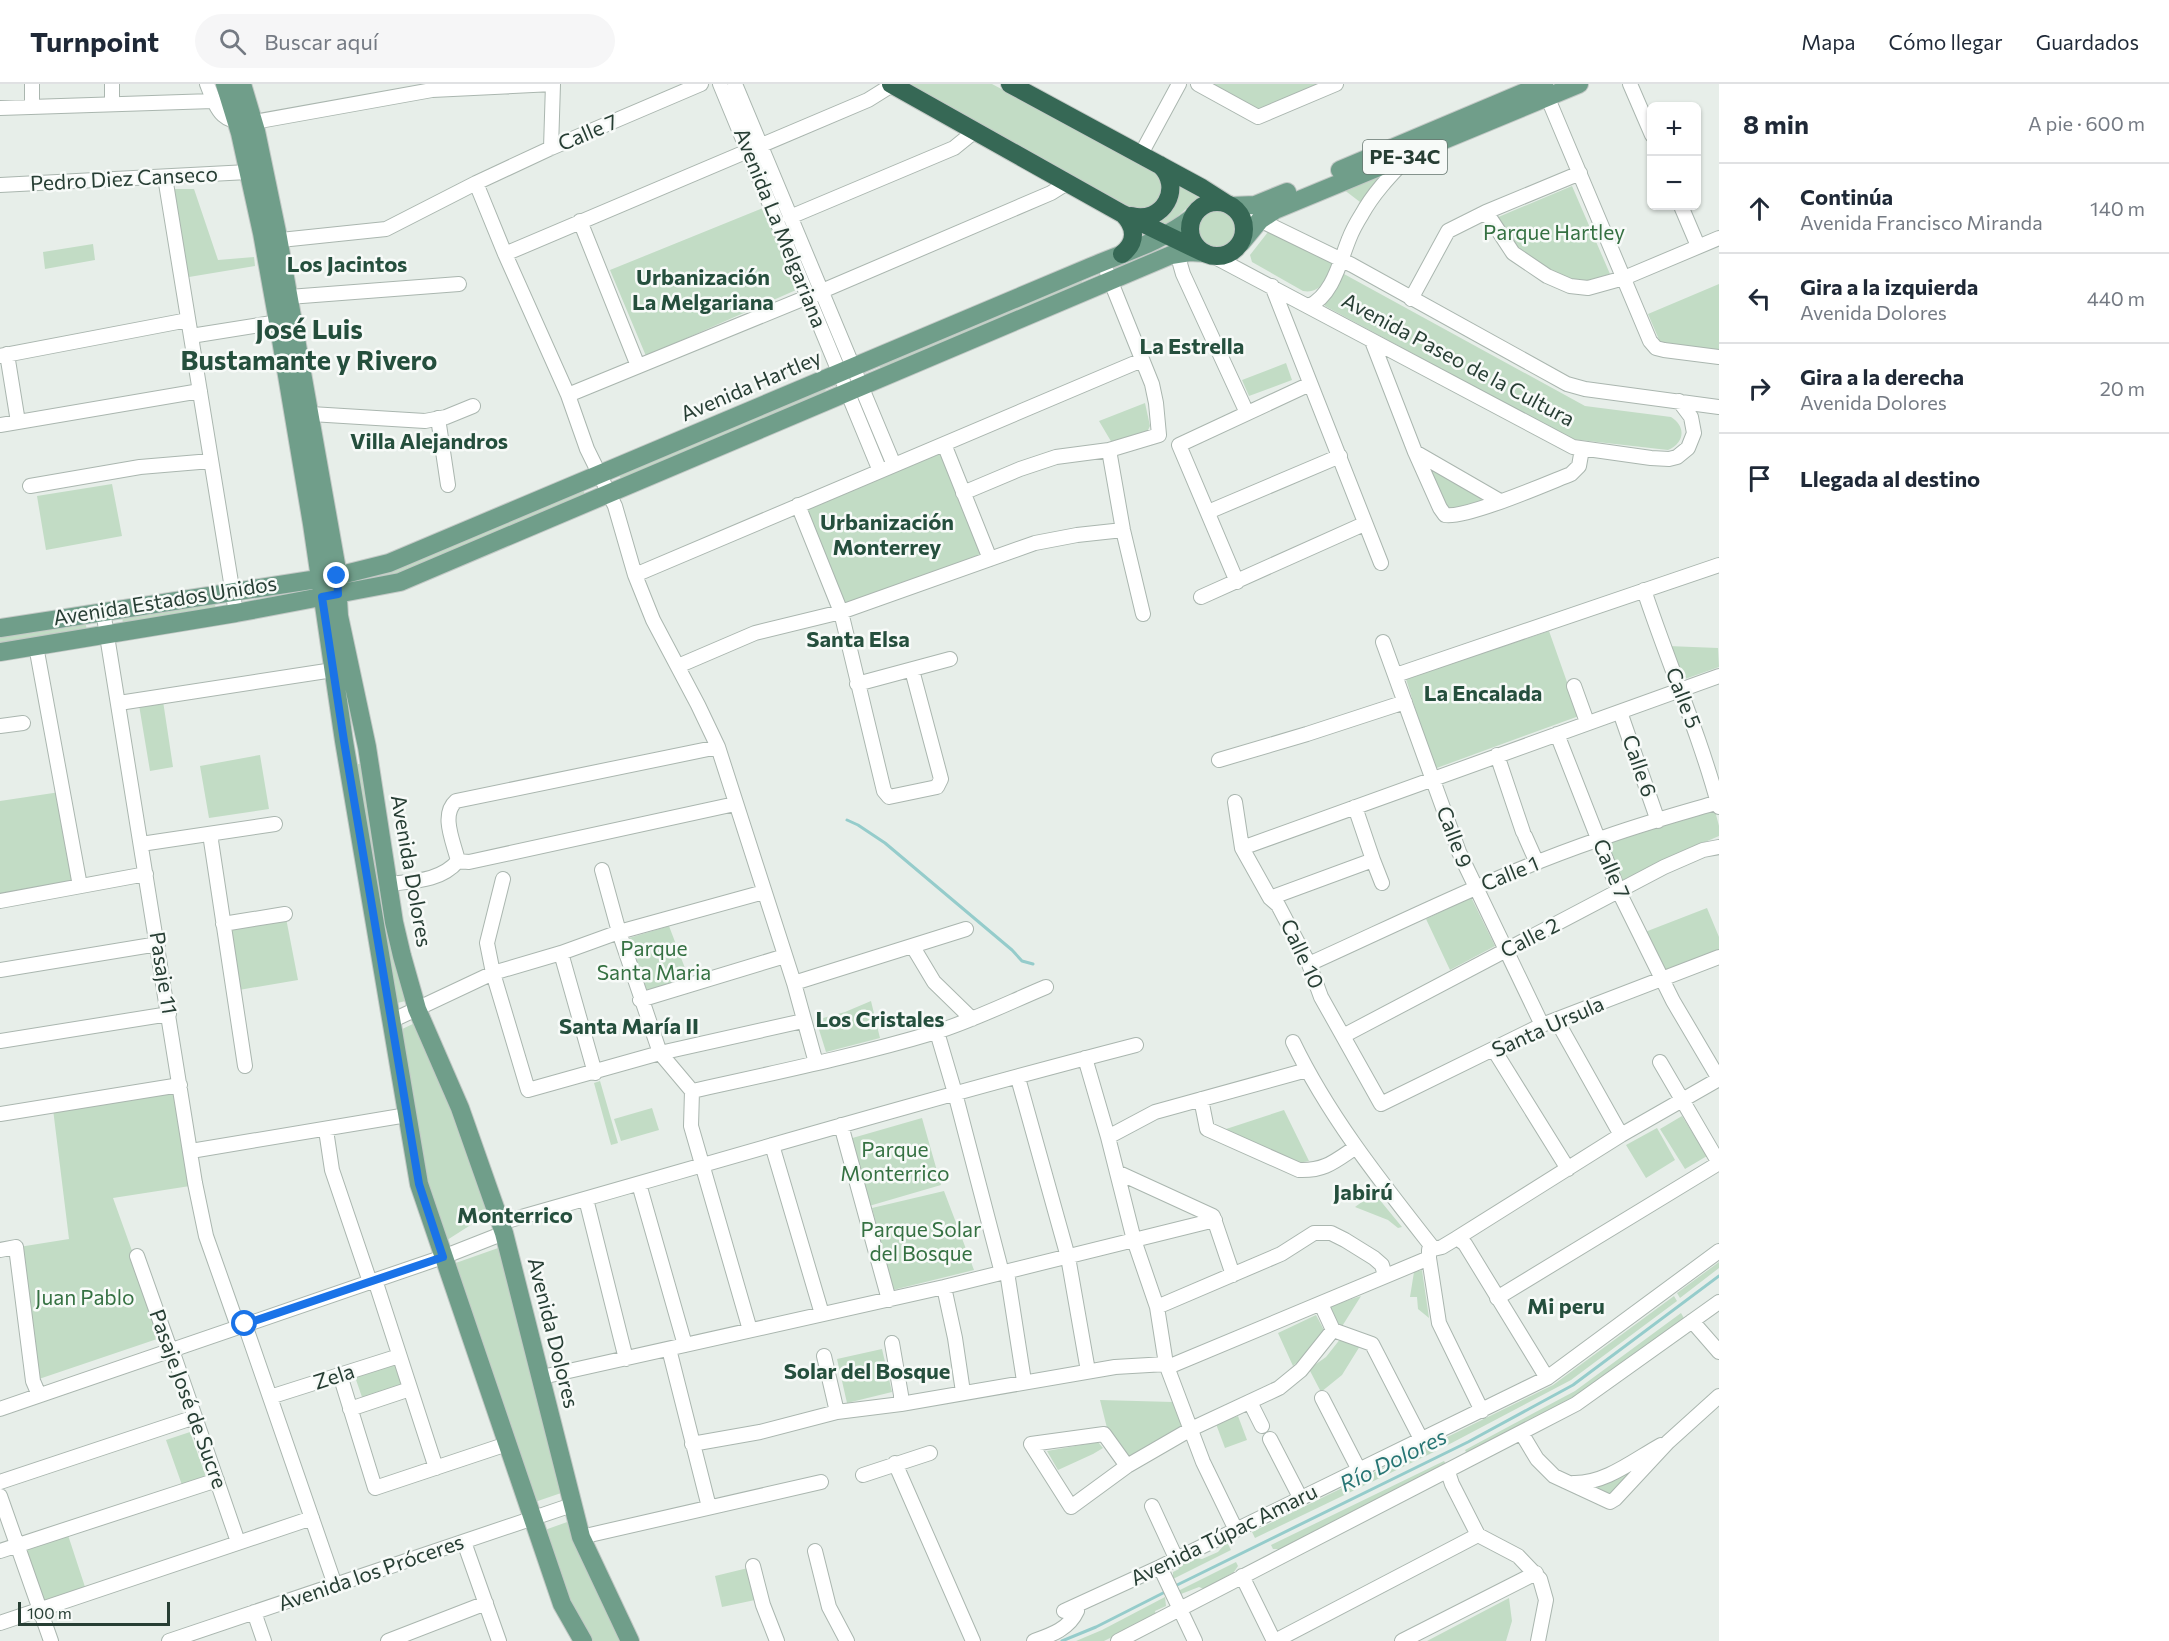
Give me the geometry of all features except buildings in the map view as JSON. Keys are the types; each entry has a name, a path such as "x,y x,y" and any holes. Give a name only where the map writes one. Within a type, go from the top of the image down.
{"highway":[{"name":"Avenida Paseo de la Cultura","path":"892,84 1121,213 1207,254"},
{"name":"Avenida Paseo de la Cultura","path":"1012,85 1158,163 1231,206"},
{"path":"1121,213 1146,218 1162,210 1167,203 1171,185 1164,169 1158,163"},
{"name":"PE-34C","path":"1193,217 1198,209 1206,204 1215,202 1231,206"},
{"path":"1231,206 1241,215 1244,223 1240,243"},
{"path":"1121,213 1133,227 1134,236 1132,243 1122,254"},
{"path":"1193,217 1190,226 1191,235 1195,245 1207,254"},
{"name":"PE-34C","path":"1207,254 1229,254 1240,243"}],"main road":[{"name":"Avenida Dolores","path":"225,84 240,122 271,241 278,322 328,577"},
{"name":"Avenida Dolores","path":"242,84 240,122 248,172 289,297 311,414 330,596 333,670 419,1184 562,1604 583,1641"},
{"name":"PE-34C","path":"1231,206 1255,205 1268,201 1544,88 1579,84"},
{"name":"PE-34C","path":"1240,243 1260,220 1286,204 1411,155 1544,88"},
{"name":"Avenida Hartley","path":"328,577 388,563 1122,254 1180,227 1193,217"},
{"name":"Avenida Hartley","path":"330,596 400,582 1110,280 1177,254 1190,252 1207,254"},
{"name":"Avenida Estados Unidos","path":"0,628 328,577"},
{"path":"281,583 290,589 292,595 286,604"},
{"name":"Avenida Dolores","path":"330,596 339,616 367,747 398,939 417,1009 460,1108 502,1228 542,1377 581,1537 630,1641"},
{"name":"Avenida Estados Unidos","path":"0,652 330,596"},
{"path":"345,750 367,747"},
{"path":"370,894 389,888"}],"street":[{"path":"32,84 32,106"},
{"path":"112,84 112,104"},
{"path":"207,84 213,101 240,122 432,90 553,84 551,148"},
{"name":"Calle 7","path":"271,241 386,229 551,148 701,84"},
{"name":"Avenida La Melgariana","path":"720,84 808,296 894,465"},
{"name":"Avenida La Melgariana","path":"735,84 822,291 847,370"},
{"path":"505,254 868,100 892,84"},
{"path":"1141,154 1179,84"},
{"path":"1198,84 1258,117 1336,84"},
{"path":"1630,84 1647,123"},
{"path":"1544,88 1650,341 1656,348 1719,357"},
{"path":"0,108 213,101"},
{"path":"790,217 954,148 975,131"},
{"path":"1309,306 1320,298 1339,269 1349,237 1363,213 1389,177 1411,155"},
{"name":"Pedro Diez Canseco","path":"0,185 248,172"},
{"path":"1411,299 1448,231 1486,212 1580,173"},
{"path":"165,177 236,613"},
{"path":"476,183 568,395 587,449 615,506 635,575 653,620 718,747 794,983 816,1063"},
{"path":"568,395 822,291 1051,193 1067,183"},
{"name":"Avenida Paseo de la Cultura","path":"1207,254 1272,286 1563,443 1582,448 1669,459 1677,457 1688,448 1694,433 1691,417 1679,401 1585,389 1567,384 1341,260 1231,206"},
{"path":"1683,210 1698,246"},
{"path":"1486,212 1513,253 1547,276 1570,286 1588,288 1624,278 1719,238"},
{"path":"580,221 638,366"},
{"path":"1177,254 1183,274 1247,412"},
{"path":"963,493 1020,469 1056,457 1109,450 1159,435 1156,403 1142,360 1103,262"},
{"path":"289,297 459,284"},
{"path":"1272,286 1380,563"},
{"path":"18,422 4,355 188,320"},
{"path":"191,336 278,322"},
{"path":"1372,341 1415,452 1440,508 1446,515 1454,516 1500,501 1575,472 1579,466 1582,448"},
{"path":"635,575 1142,360"},
{"path":"1237,582 1179,444 1310,384"},
{"name":"Avenida La Melgariana","path":"855,389 880,471"},
{"path":"0,425 200,391"},
{"path":"1679,401 1719,406"},
{"path":"311,414 425,421 473,406"},
{"path":"438,418 448,485"},
{"path":"944,444 990,559"},
{"path":"1109,450 1123,530 1143,614"},
{"path":"1415,452 1500,501"},
{"path":"1208,512 1340,456"},
{"path":"30,486 140,467 211,461"},
{"path":"798,505 841,612 884,791 889,797 937,787 941,779 912,670"},
{"path":"1201,597 1364,524"},
{"path":"678,666 755,633 841,612 1035,543 1123,530"},
{"path":"1396,675 1644,590 1718,569"},
{"name":"Calle 5","path":"1644,590 1663,648 1681,689 1719,804"},
{"name":"Pasaje 11","path":"103,611 206,1236 236,1321 245,1324"},
{"name":"Calle 9","path":"1383,642 1459,852 1542,1025"},
{"path":"36,646 80,886"},
{"path":"857,684 950,659"},
{"path":"119,703 333,670"},
{"path":"1242,848 1719,676"},
{"path":"1574,686 1587,722"},
{"path":"1219,760 1405,702"},
{"name":"Calle 6","path":"1620,712 1658,821"},
{"path":"0,726 23,723"},
{"name":"Calle 7","path":"1557,734 1619,892 1673,1001 1719,1079"},
{"path":"459,861 447,815 450,807 456,801 718,747"},
{"path":"1497,755 1524,834 1537,863"},
{"name":"Calle 10","path":"1235,802 1242,848 1270,898 1278,905 1309,964 1321,997 1380,1104"},
{"path":"459,861 469,862 735,804"},
{"name":"Calle 1","path":"1309,964 1475,888 1597,839 1719,804"},
{"path":"1355,807 1382,883"},
{"path":"141,844 274,824"},
{"path":"210,834 245,1066"},
{"name":"Calle 2","path":"1343,1036 1664,867 1703,850 1719,847"},
{"path":"1270,898 1373,860"},
{"path":"389,888 436,877 452,869 459,861"},
{"path":"602,870 640,1000 660,1053 692,1091 691,1126 750,1330"},
{"path":"0,901 146,874"},
{"path":"503,879 487,943 493,973 528,1090 660,1053 803,1021"},
{"path":"391,1021 493,973 561,953 619,932 764,892"},
{"path":"224,924 285,914"},
{"path":"794,983 966,929"},
{"path":"0,970 158,944"},
{"path":"913,947 934,982 972,1019"},
{"path":"561,953 595,1073"},
{"path":"640,1000 785,956"},
{"name":"Santa Ursula","path":"1380,1104 1542,1025 1719,957"},
{"path":"692,1091 816,1063 937,1032 1046,987"},
{"path":"0,1041 169,1014"},
{"path":"1557,1021 1621,1135"},
{"path":"937,1032 1004,1272 1024,1381"},
{"path":"1293,1042 1307,1070 1356,1147 1431,1253 1438,1323 1482,1411"},
{"path":"0,1409 443,1257 502,1228 586,1199 955,1093 1136,1045"},
{"path":"1494,1050 1568,1169"},
{"path":"1085,1058 1134,1240 1156,1307 1167,1366 1203,1462 1236,1530"},
{"path":"1497,1298 1719,1163 1660,1062"},
{"path":"1108,1137 1155,1112 1307,1070"},
{"path":"1018,1078 1068,1257 1088,1371"},
{"path":"692,1444 760,1432 837,1412 901,1404 1024,1381 1115,1367 1167,1366 1321,1304 1431,1253 1621,1135 1719,1079"},
{"path":"0,1114 180,1085"},
{"path":"1201,1099 1207,1129 1299,1170 1314,1171 1356,1147"},
{"path":"191,1151 407,1115"},
{"path":"841,1125 889,1300"},
{"path":"326,1130 332,1170 373,1281 436,1468"},
{"path":"772,1145 822,1314"},
{"path":"1117,1172 1213,1216 1233,1275"},
{"path":"639,1184 685,1345"},
{"path":"586,1199 626,1359"},
{"path":"542,1377 889,1300 1215,1220"},
{"path":"1156,1307 1281,1254 1314,1233 1331,1233 1374,1258 1382,1265 1385,1276"},
{"path":"1457,1238 1465,1244 1547,1378"},
{"path":"0,1250 16,1247 33,1381 39,1395"},
{"name":"Avenida Túpac Amaru","path":"1034,1641 1058,1632 1068,1625 1077,1611 1070,1609 1161,1571 1176,1558 1547,1378 1719,1251"},
{"name":"Pasaje José de Sucre","path":"137,1256 238,1542"},
{"path":"944,1287 963,1392"},
{"name":"Avenida Túpac Amaru","path":"1118,1641 1178,1605 1242,1576 1448,1472 1576,1404 1719,1302"},
{"path":"1321,1304 1334,1330 1372,1344 1421,1439"},
{"path":"1692,1321 1719,1352"},
{"path":"245,1324 335,1585"},
{"path":"1127,1466 1104,1434 1031,1444 1071,1507 1127,1466 1191,1429 1279,1388 1301,1370 1334,1330"},
{"path":"892,1343 901,1404"},
{"path":"669,1349 709,1507"},
{"name":"Zela","path":"270,1397 399,1356"},
{"path":"824,1356 837,1412"},
{"path":"340,1375 375,1488 507,1444"},
{"path":"350,1409 410,1389"},
{"path":"1522,1434 1546,1470 1610,1502 1668,1442 1719,1396"},
{"path":"1322,1398 1359,1470"},
{"path":"1250,1402 1262,1426"},
{"path":"0,1482 195,1417"},
{"path":"1270,1439 1301,1499"},
{"path":"1572,1483 1585,1484 1602,1478 1668,1442"},
{"path":"863,1475 930,1453"},
{"path":"895,1463 973,1641"},
{"path":"1448,1472 1478,1535 1509,1550 1540,1579 1545,1600 1538,1641"},
{"path":"0,1551 217,1480"},
{"path":"581,1537 821,1482"},
{"path":"0,1496 51,1641"},
{"name":"Avenida los Próceres","path":"169,1641 572,1505"},
{"path":"1152,1506 1176,1558"},
{"path":"0,1623 312,1518"},
{"path":"1242,1576 1274,1641 1478,1535"},
{"path":"464,1542 499,1641"},
{"path":"815,1551 829,1606 847,1641"},
{"path":"753,1566 763,1605 777,1641"},
{"path":"1161,1571 1195,1641"},
{"path":"1402,1641 1536,1573"},
{"path":"388,1641 486,1604"},
{"name":"Avenida Dolores","path":"562,1604 574,1641"},
{"path":"254,1612 264,1641"}],"green space":[{"path":"909,84 992,84 1153,169 1162,178 1164,189 1153,208 1132,208"},
{"path":"1208,84 1324,84 1256,112"},
{"path":"1383,175 1360,202 1343,189"},
{"path":"1176,183 1200,196 1167,226 1157,221"},
{"name":"Parque Hartley","path":"1572,186 1610,274 1578,281 1556,275 1537,264 1513,245 1496,218"},
{"path":"170,189 194,189 218,260 254,257 255,266 189,277"},
{"path":"763,208 796,290 646,356 610,270"},
{"path":"1218,209 1231,215 1237,228 1231,241 1218,247 1205,241 1199,228 1205,215"},
{"path":"1272,230 1332,263 1328,275 1319,288 1303,291 1252,262 1250,255"},
{"path":"93,244 95,260 45,269 43,252"},
{"path":"1344,274 1585,406 1671,417 1679,425 1682,434 1680,439 1674,447 1668,450 1571,439 1325,306 1331,288"},
{"path":"1080,276 1084,286 882,372 878,362"},
{"path":"1719,284 1719,351 1660,342 1648,314"},
{"path":"1286,363 1292,380 1249,396 1242,380"},
{"path":"824,386 827,395 622,482 618,472"},
{"path":"1145,403 1150,426 1147,432 1112,443 1099,421"},
{"path":"939,452 984,557 843,606 803,508"},
{"path":"1428,466 1488,500 1447,512"},
{"path":"112,484 122,536 46,550 37,496"},
{"path":"582,487 586,497 398,576 351,585 349,581"},
{"path":"214,598 216,610 123,625 122,613"},
{"path":"85,619 87,631 0,646 0,633"},
{"path":"1549,631 1579,716 1434,769 1406,679"},
{"path":"1668,646 1718,648 1719,667 1685,679"},
{"path":"163,701 173,767 150,771 139,705"},
{"path":"260,755 269,809 209,818 200,766"},
{"path":"364,763 383,889 374,890 354,765"},
{"path":"60,792 75,883 0,896 0,801"},
{"path":"1714,807 1719,836 1654,864 1620,884 1603,842"},
{"path":"1471,897 1495,946 1450,970 1426,919"},
{"path":"386,905 410,1000 393,1004 377,906"},
{"path":"1707,908 1719,937 1719,952 1665,972 1645,932"},
{"path":"286,918 298,980 239,990 228,927"},
{"name":"Parque Santa Maria","path":"669,926 691,984 639,998 619,941"},
{"path":"871,1001 880,1038 826,1052 816,1020 845,1012"},
{"path":"417,1022 491,1212 444,1242 424,1186 398,1031"},
{"path":"600,1081 618,1143 611,1145 594,1083"},
{"name":"Juan Pablo","path":"172,1091 177,1094 190,1186 113,1198 163,1337 36,1380 19,1247 69,1239 53,1109"},
{"path":"652,1108 659,1130 621,1141 614,1119"},
{"path":"1284,1110 1309,1161 1298,1163 1220,1131"},
{"path":"1682,1116 1707,1156 1685,1169 1660,1129"},
{"name":"Parque Monterrico","path":"922,1118 941,1185 869,1206 849,1139"},
{"path":"1657,1128 1675,1160 1646,1178 1626,1145"},
{"name":"Parque Solar del Bosque","path":"944,1191 974,1270 893,1290 872,1208"},
{"path":"1374,1193 1402,1227 1398,1228 1388,1220 1355,1207"},
{"path":"501,1247 564,1492 532,1503 450,1265"},
{"path":"1719,1262 1719,1268 1680,1298 1677,1293"},
{"path":"1422,1270 1429,1318 1418,1309 1417,1297 1410,1297 1414,1272"},
{"path":"1361,1296 1341,1328 1332,1323 1327,1307"},
{"path":"1674,1296 1677,1301 1571,1380 1444,1447 1441,1440 1553,1385"},
{"path":"1681,1313 1685,1320 1578,1397 1467,1454 1465,1450 1575,1391"},
{"path":"1316,1315 1325,1332 1315,1347 1293,1366 1278,1333"},
{"path":"1341,1338 1360,1346 1342,1375 1321,1392 1309,1369 1326,1357"},
{"path":"882,1349 892,1392 847,1403 837,1359"},
{"path":"395,1360 404,1386 363,1400 354,1374"},
{"path":"1100,1400 1173,1402 1183,1428 1129,1458 1108,1432"},
{"path":"1238,1416 1247,1440 1225,1448 1216,1424"},
{"path":"190,1432 206,1477 182,1485 166,1440"},
{"path":"1098,1442 1103,1448 1058,1470 1047,1451"},
{"path":"1432,1444 1436,1451 1255,1538 1252,1532"},
{"path":"1654,1453 1609,1497 1593,1488"},
{"path":"1444,1461 1446,1464 1280,1549 1273,1549 1271,1545"},
{"path":"570,1521 624,1641 588,1641 582,1633 542,1531"},
{"path":"67,1532 86,1590 43,1604 23,1547"},
{"path":"1227,1542 1231,1550 1173,1579 1173,1572 1179,1569 1176,1563 1190,1557 1202,1559 1218,1552"},
{"path":"1236,1562 1238,1566 1234,1572 1204,1589 1199,1587 1181,1594 1178,1591"},
{"path":"748,1568 755,1600 722,1607 715,1576"},
{"path":"1165,1597 1166,1606 1155,1611 1156,1615 1104,1641 1076,1641 1102,1630"},
{"path":"1509,1598 1512,1621 1506,1641 1427,1641"}],"waterway":[{"path":"847,820 885,843 1012,950 1022,961 1033,964"},
{"name":"Río Dolores","path":"1175,1586 1468,1442 1573,1385 1719,1276"},
{"name":"Río Dolores","path":"1062,1641 1096,1627 1167,1591"}],"district":[{"name":"Los Jacintos","path":"347,264"},
{"name":"Urbanización La Melgariana","path":"703,290"},
{"name":"José Luis Bustamante y Rivero","path":"309,346"},
{"name":"La Estrella","path":"1192,346"},
{"name":"Villa Alejandros","path":"429,441"},
{"name":"Urbanización Monterrey","path":"887,534"},
{"name":"Santa Elsa","path":"858,639"},
{"name":"La Encalada","path":"1483,693"},
{"name":"Los Cristales","path":"880,1019"},
{"name":"Santa María II","path":"629,1026"},
{"name":"Jabirú","path":"1363,1192"},
{"name":"Monterrico","path":"515,1215"},
{"name":"Mi peru","path":"1566,1306"},
{"name":"Solar del Bosque","path":"867,1371"}],"route":[{"path":"245,1324 443,1257 419,1184 344,741 322,597 338,594 337,576"}]}
